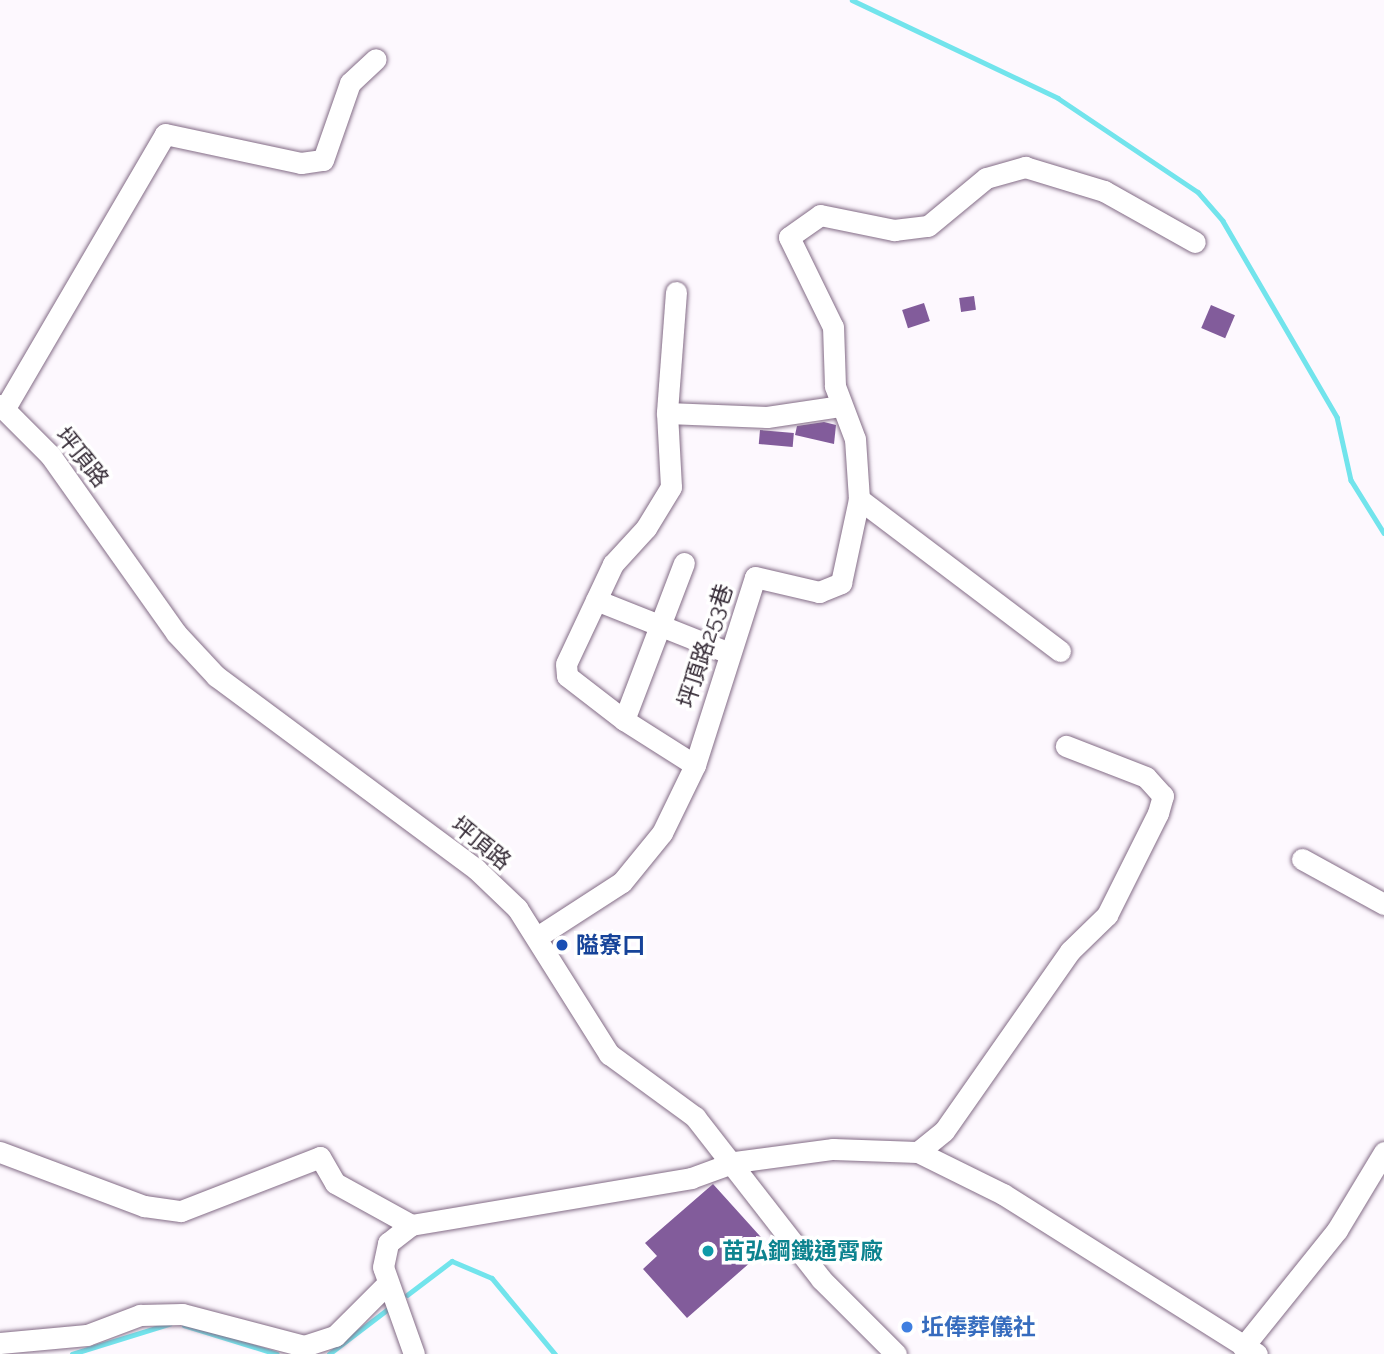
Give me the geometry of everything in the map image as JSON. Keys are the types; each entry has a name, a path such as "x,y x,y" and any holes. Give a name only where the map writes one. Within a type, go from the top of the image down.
{"street":[{"path":"3,407 165,134 301,163 323,160 350,83 376,59"},
{"name":"坪頂路253巷","path":"537,937 622,882 662,833 695,765 755,577 819,592 841,583 859,499 855,439 841,407 833,327 789,237 820,215 870,228 928,226 986,178 1025,167 1104,191 1195,242"},
{"path":"676,292 667,413 671,487 646,528 613,564 567,676 624,720 695,765"},
{"name":"坪頂路","path":"3,407 50,455 176,633 216,676 476,869 537,937 609,1054 695,1117 735,1162 821,1279 896,1354"},
{"path":"667,413 767,417 841,407"},
{"path":"859,499 1060,651"},
{"path":"624,720 684,563"},
{"path":"596,600 659,628 729,653"},
{"path":"918,1152 944,1131 986,1076 1070,951 1107,915 1158,813 1163,796 1146,777 1066,746"},
{"path":"1302,859 1384,904"},
{"path":"414,1354 405,1317 387,1284 383,1267 388,1243 411,1225 681,1180 735,1162 833,1149 918,1152 1003,1194 1250,1350 1337,1230 1384,1152"},
{"path":"0,1152 144,1206 181,1211 320,1157 335,1183 411,1225"},
{"path":"0,1343 87,1335 140,1315 182,1314 304,1346 335,1336 387,1284"}],"building":[{"path":"974,296 976,310 961,312 959,298"},
{"path":"924,303 930,321 908,328 902,310"},
{"path":"1211,305 1235,315 1225,338 1201,328"},
{"path":"824,422 836,425 834,444 795,435 797,426"},
{"path":"760,430 794,433 793,447 759,444"},
{"name":"苗弘鋼鐵通霄廠","path":"713,1184 769,1246 687,1318 643,1269 657,1256 645,1243"}],"waterway":[{"path":"852,0 1058,98 1198,192 1223,221 1337,417 1351,480 1384,533"},
{"path":"407,1295 452,1261 492,1278 555,1354"},
{"path":"329,1354 388,1309"},
{"path":"72,1354 169,1324"},
{"path":"184,1325 277,1354"}],"place":[{"name":"隘寮口","path":"562,945"},
{"name":"苗弘鋼鐵通霄廠","path":"708,1251"},
{"name":"坵俸葬儀社","path":"907,1327"}]}
